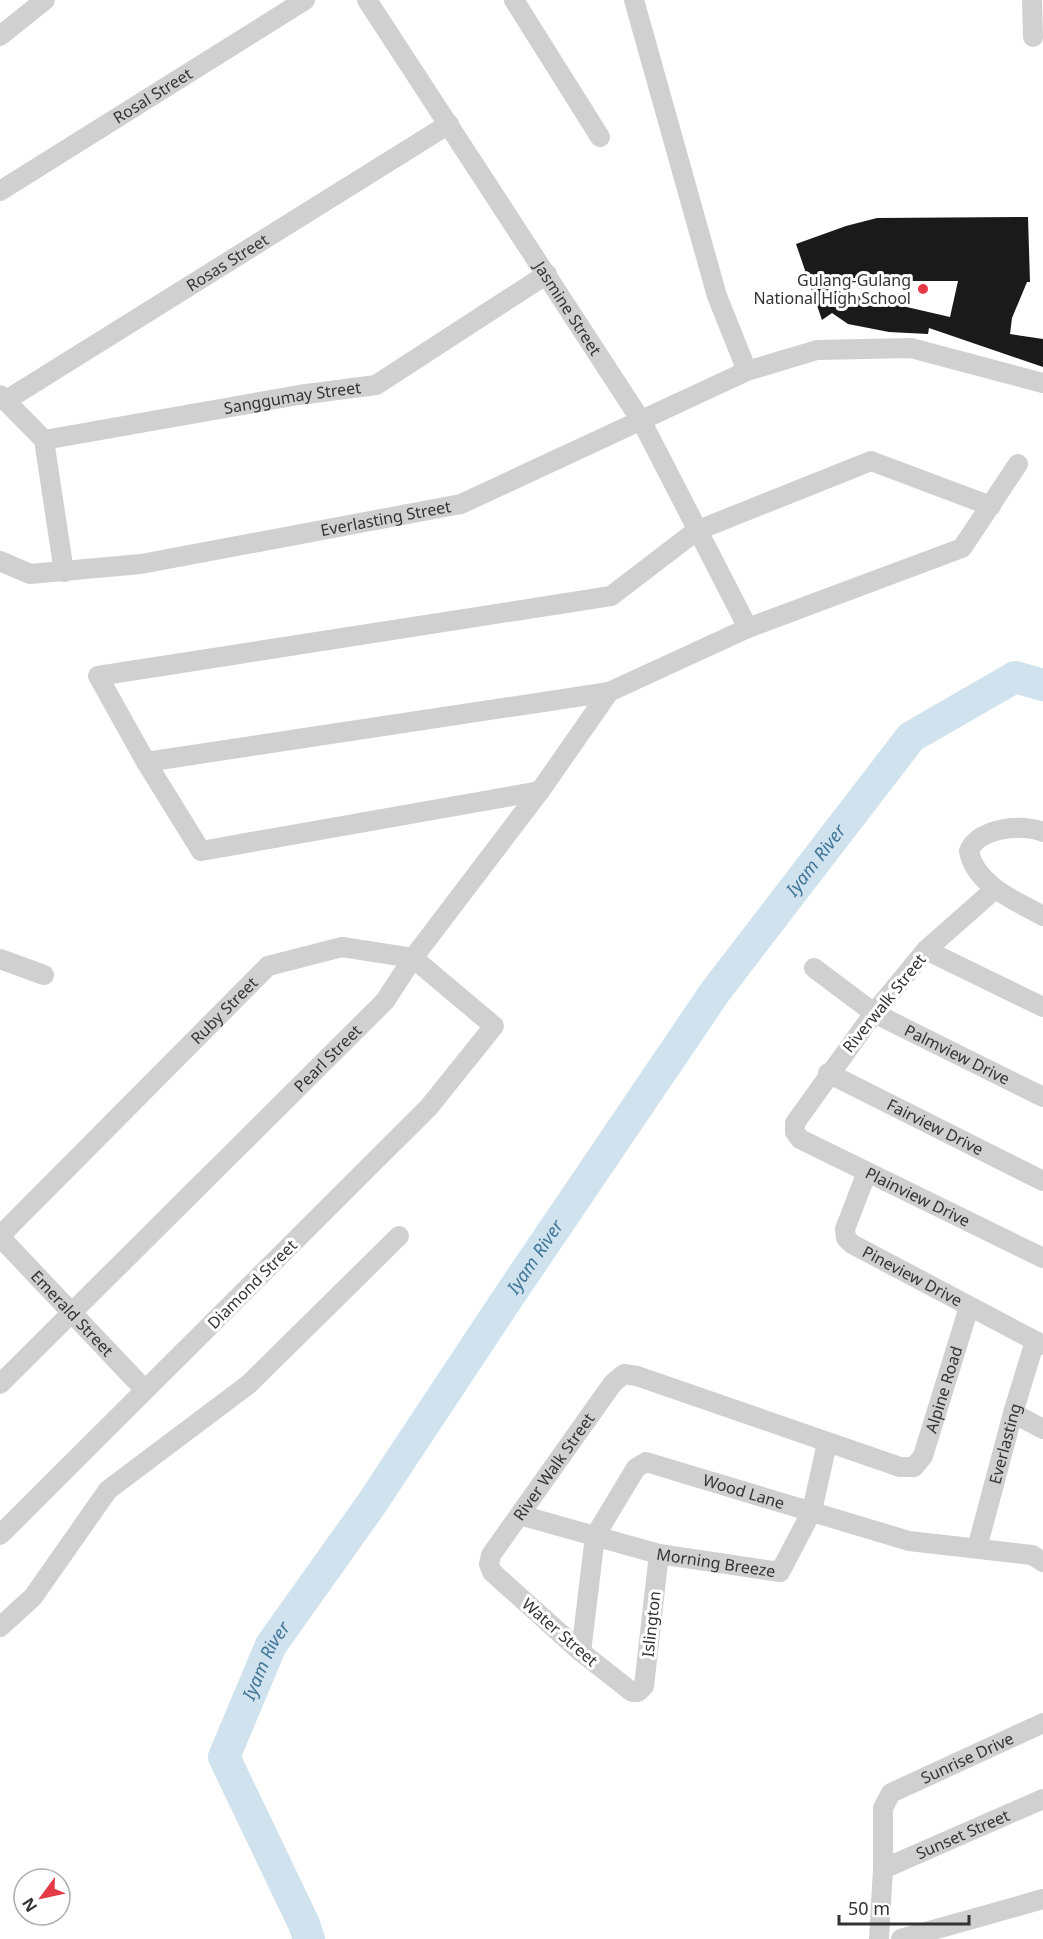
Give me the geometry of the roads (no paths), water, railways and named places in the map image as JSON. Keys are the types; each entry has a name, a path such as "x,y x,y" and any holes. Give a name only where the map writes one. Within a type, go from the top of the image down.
{"street":[{"path":"0,36 45,0"},
{"name":"Rosal Street","path":"0,191 305,0"},
{"name":"Jasmine Street","path":"367,0 642,422 696,531 748,628"},
{"path":"514,0 600,137"},
{"path":"634,0 717,296 747,371"},
{"path":"1032,0 1033,37"},
{"name":"Rosas Street","path":"3,398 449,124"},
{"name":"Sanggumay Street","path":"44,440 299,395 376,385 547,274"},
{"name":"Everlasting Street","path":"0,561 30,574 141,564 461,504 642,422 747,371 817,350 911,348 1043,383"},
{"path":"3,398 44,440 64,572"},
{"path":"540,791 201,851 146,762 98,676 611,596 696,531 871,461 991,506"},
{"path":"146,762 609,692 748,628 962,548 1018,465"},
{"name":"Pearl Street","path":"0,1384 385,1001 413,958 540,791 609,692"},
{"path":"1043,832 1034,828 989,832 973,844 969,851 973,863 995,889 1043,916"},
{"name":"Riverwalk Street","path":"795,1132 795,1123 828,1073 874,1013 926,950 995,889"},
{"name":"Ruby Street","path":"0,1236 268,966 342,947 413,958"},
{"path":"926,950 1043,1007"},
{"name":"Diamond Street","path":"0,1535 429,1107 494,1026 413,958"},
{"path":"0,959 45,975"},
{"name":"Palmview Drive","path":"814,968 874,1013 1043,1097"},
{"name":"Fairview Drive","path":"828,1073 1043,1181"},
{"name":"Plainview Drive","path":"795,1132 800,1138 1043,1258"},
{"name":"Pineview Drive","path":"867,1172 845,1229 846,1238 852,1244 1039,1343"},
{"name":"Emerald Street","path":"0,1236 145,1390"},
{"path":"0,1627 33,1597 108,1490 249,1384 399,1236"},
{"name":"Alpine Road","path":"827,1443 900,1467 914,1467 923,1456 969,1307"},
{"name":"Everlasting","path":"977,1548 1012,1413 1039,1343"},
{"name":"River Walk Street","path":"489,1564 491,1555 613,1383 624,1374 637,1376 827,1443"},
{"path":"1012,1413 1043,1429"},
{"name":"Morning Breeze","path":"520,1515 658,1554 780,1572 812,1511 827,1443"},
{"name":"Wood Lane","path":"581,1652 595,1536 636,1468 646,1462 909,1541 1032,1555 1043,1562"},
{"name":"Islington","path":"638,1692 644,1686 658,1554"},
{"name":"Water Street","path":"489,1564 492,1572 581,1652 632,1692 638,1692"},
{"name":"Sunrise Drive","path":"883,1869 883,1808 891,1793 1043,1723"},
{"name":"Sunset Street","path":"883,1869 1043,1799"},
{"path":"879,1939 883,1869"},
{"path":"901,1939 1043,1899"}],"waterway":[{"name":"Iyam River","path":"309,1939 304,1924 224,1757 271,1645 370,1506 715,992 911,737 1015,677 1043,685"}],"place":[{"name":"Gulang-Gulang National High School","path":"923,289"}]}
